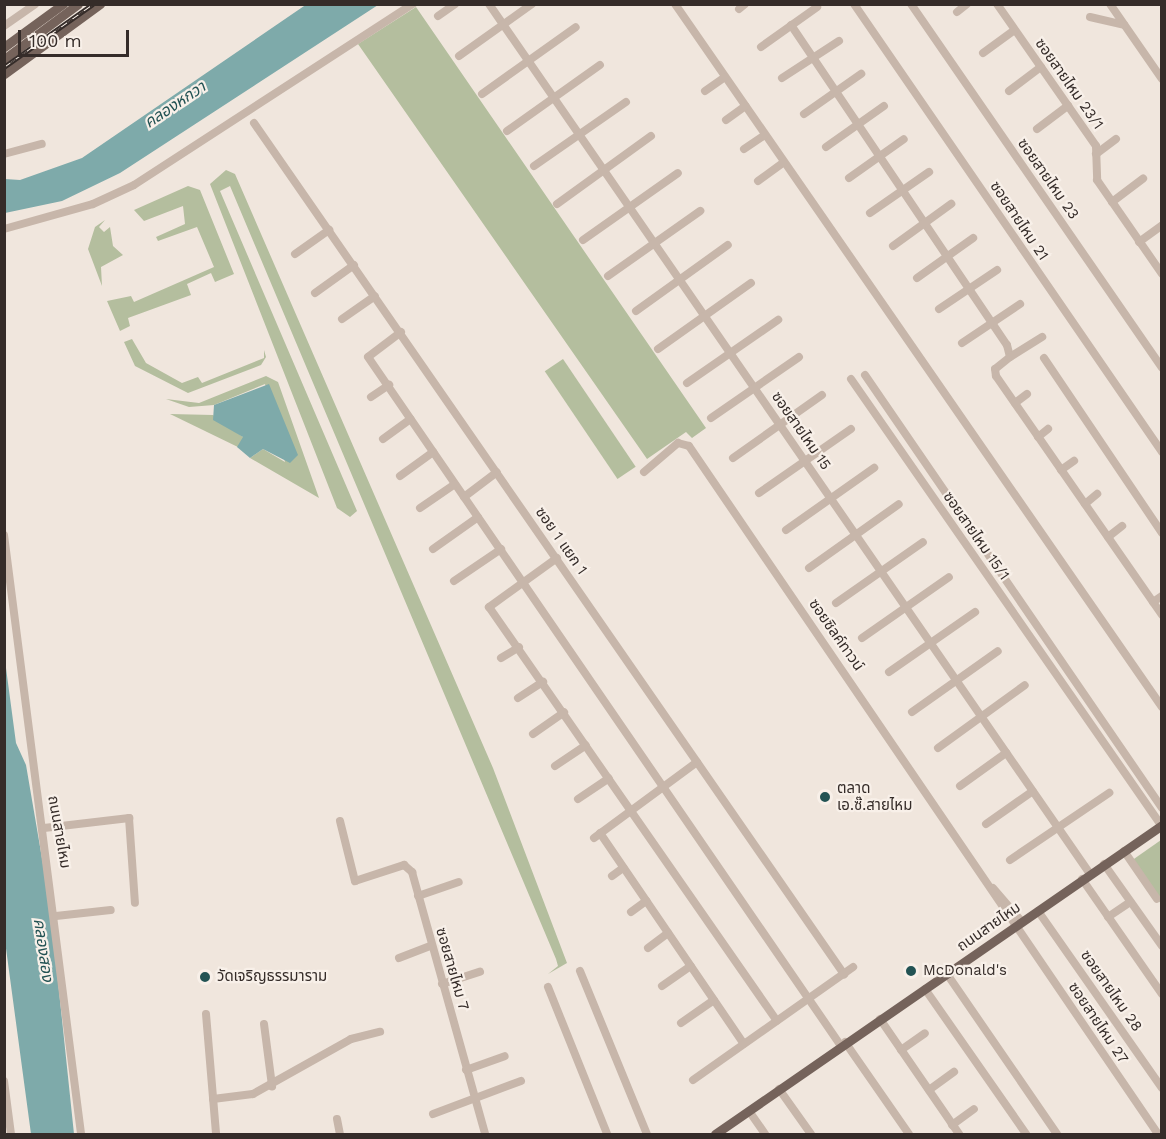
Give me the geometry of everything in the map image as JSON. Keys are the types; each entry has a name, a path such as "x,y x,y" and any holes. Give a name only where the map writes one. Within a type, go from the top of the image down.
{"main road":[{"path":"4,47 63,4"},
{"path":"4,59 78,4"},
{"path":"4,74 100,4"},
{"name":"ถนนสายไหม","path":"715,1134 1161,825"}],"street":[{"path":"4,26 35,4"},
{"path":"4,229 93,204 134,185 413,4"},
{"path":"438,16 454,4"},
{"name":"ซอยสายไหม 15","path":"489,4 1033,791 1058,828 1108,917 1161,994"},
{"path":"459,56 532,4"},
{"path":"675,4 1161,707"},
{"name":"ซอยสายไหม 21","path":"854,4 1161,452"},
{"name":"ซอยสายไหม 23","path":"911,4 1161,368"},
{"path":"957,12 967,4"},
{"name":"ซอยสายไหม 23/1","path":"998,4 1068,106 1096,154 1097,180 1161,274"},
{"path":"1110,4 1161,79"},
{"path":"761,47 817,7"},
{"path":"1090,17 1124,25"},
{"path":"791,26 992,323 1010,357"},
{"path":"482,94 576,27"},
{"path":"983,53 1015,30"},
{"path":"782,78 839,40"},
{"path":"507,130 600,65"},
{"path":"1009,91 1041,67"},
{"path":"804,114 861,74"},
{"path":"705,91 725,77"},
{"path":"534,166 626,102"},
{"path":"726,120 745,106"},
{"path":"826,147 884,106"},
{"path":"1038,129 1068,106"},
{"name":"ซอย 1 แยก 1","path":"254,123 844,974"},
{"path":"744,149 765,135"},
{"path":"557,204 651,136"},
{"path":"849,178 904,139"},
{"path":"1096,154 1116,139"},
{"path":"4,154 42,144"},
{"path":"758,181 783,163"},
{"path":"870,213 929,172"},
{"path":"583,240 678,173"},
{"path":"1112,202 1143,179"},
{"path":"893,246 951,204"},
{"path":"608,276 700,211"},
{"path":"1139,242 1161,225"},
{"path":"295,254 329,230"},
{"path":"917,278 973,238"},
{"path":"636,311 728,245"},
{"path":"315,293 354,265"},
{"path":"939,309 997,270"},
{"path":"658,349 751,283"},
{"path":"342,319 375,296"},
{"path":"962,343 1020,304"},
{"path":"687,383 778,320"},
{"path":"401,332 368,357 809,998 909,1134"},
{"path":"1042,337 995,369 1015,403 1161,615"},
{"path":"711,418 799,357"},
{"path":"1044,358 1161,532"},
{"name":"ซอยสายไหม 15/1","path":"865,375 1161,808"},
{"name":"ซอยสายไหม 15/1","path":"851,379 1161,825"},
{"path":"371,397 389,385"},
{"path":"733,458 822,394"},
{"path":"1015,403 1027,394"},
{"path":"383,438 411,419"},
{"path":"759,493 851,429"},
{"path":"1038,437 1048,429"},
{"name":"ซอยซิลค์ทาวน์","path":"644,472 678,442 689,446 1019,925"},
{"path":"400,476 433,452"},
{"path":"1061,470 1074,461"},
{"path":"786,530 874,468"},
{"path":"464,497 497,472"},
{"path":"420,508 455,484"},
{"path":"930,493 940,485"},
{"path":"1085,504 1098,494"},
{"path":"809,568 899,504"},
{"path":"433,549 478,517"},
{"path":"1108,537 1122,526"},
{"name":"ถนนสายไหม","path":"4,536 56,916 81,1134"},
{"path":"836,603 923,542"},
{"path":"454,581 501,549"},
{"path":"557,558 489,607 777,1021"},
{"path":"989,579 999,571"},
{"path":"862,638 949,577"},
{"path":"1153,602 1161,596"},
{"path":"889,672 975,612"},
{"path":"1017,620 1028,613"},
{"path":"501,658 519,647"},
{"path":"912,712 998,651"},
{"path":"518,698 543,682"},
{"path":"938,748 1025,685"},
{"path":"1079,709 1089,702"},
{"path":"533,734 564,712"},
{"path":"1094,731 1104,724"},
{"path":"555,766 586,745"},
{"path":"960,786 1006,753"},
{"path":"697,762 597,836 623,868 744,1044"},
{"path":"578,799 609,778"},
{"path":"986,824 1033,791"},
{"path":"1010,860 1109,793"},
{"path":"44,828 129,818 135,903"},
{"name":"ซอยสายไหม 7","path":"340,821 355,881 404,865 412,872 485,1134"},
{"path":"1124,851 1157,899"},
{"path":"1104,864 1161,946"},
{"path":"612,876 623,868"},
{"path":"418,896 459,882"},
{"path":"631,912 646,901"},
{"path":"1108,917 1130,902"},
{"path":"56,916 111,910"},
{"name":"ซอยสายไหม 28","path":"1038,911 1161,1086"},
{"name":"ซอยสายไหม 27","path":"1019,925 1158,1134"},
{"path":"648,948 668,933"},
{"path":"399,958 431,946"},
{"path":"662,986 690,966"},
{"path":"693,1080 853,967"},
{"path":"580,971 648,1134"},
{"path":"442,984 480,972"},
{"path":"947,974 1057,1134"},
{"path":"548,987 607,1134"},
{"path":"926,989 1026,1134"},
{"path":"681,1023 714,1000"},
{"path":"206,1014 216,1134"},
{"path":"880,1019 959,1134"},
{"path":"264,1024 272,1086"},
{"path":"213,1099 272,1086 351,1039 381,1032"},
{"path":"902,1050 925,1033"},
{"path":"466,1070 505,1056"},
{"path":"929,1090 954,1072"},
{"path":"4,1081 11,1134"},
{"path":"433,1114 520,1081"},
{"path":"779,1089 811,1134"},
{"path":"952,1125 974,1109"},
{"path":"749,1111 765,1134"},
{"path":"337,1119 340,1134"}],"green space":[{"path":"416,7 706,428 692,438 686,432 647,459 358,44"},
{"path":"226,170 235,174 493,768 567,963 548,974 558,966 556,959 230,186 220,191 357,511 350,517 337,508 210,184"},
{"path":"188,186 200,190 234,274 215,282 211,273 187,284 191,295 128,318 130,326 120,331 107,301 131,296 134,302 214,267 197,227 158,241 156,237 185,224 183,206 144,221 134,210"},
{"path":"105,220 99,227 104,232 110,227 113,246 123,255 101,267 102,286 88,249 95,227"},
{"path":"132,339 146,363 182,383 198,377 202,383 264,358 264,350 266,357 261,365 188,393 135,366 124,342"},
{"path":"563,359 636,467 617,479 545,371"},
{"path":"266,376 278,382 319,498 250,458 263,449 285,462 265,384 214,405 189,407 166,399 199,403"},
{"path":"170,414 213,415 243,437 242,449"},
{"path":"1161,840 1161,904 1131,861"}],"water":[{"name":"คลองหกวา","path":"307,4 378,5 120,173 62,201 5,213 5,179 20,180 82,158"},
{"path":"269,384 298,455 290,463 263,449 250,458 237,447 243,437 213,420 214,405"},
{"name":"คลองสอง","path":"4,653 16,743 26,765 50,905 74,1134 31,1134 5,941"}],"railway":[{"path":"4,67 93,4"}],"place":[{"name":"ตลาด เอ.ซ๊.สายไหม","path":"825,797"},
{"name":"McDonald's","path":"911,971"},
{"name":"วัดเจริญธรรมาราม","path":"205,977"}]}
